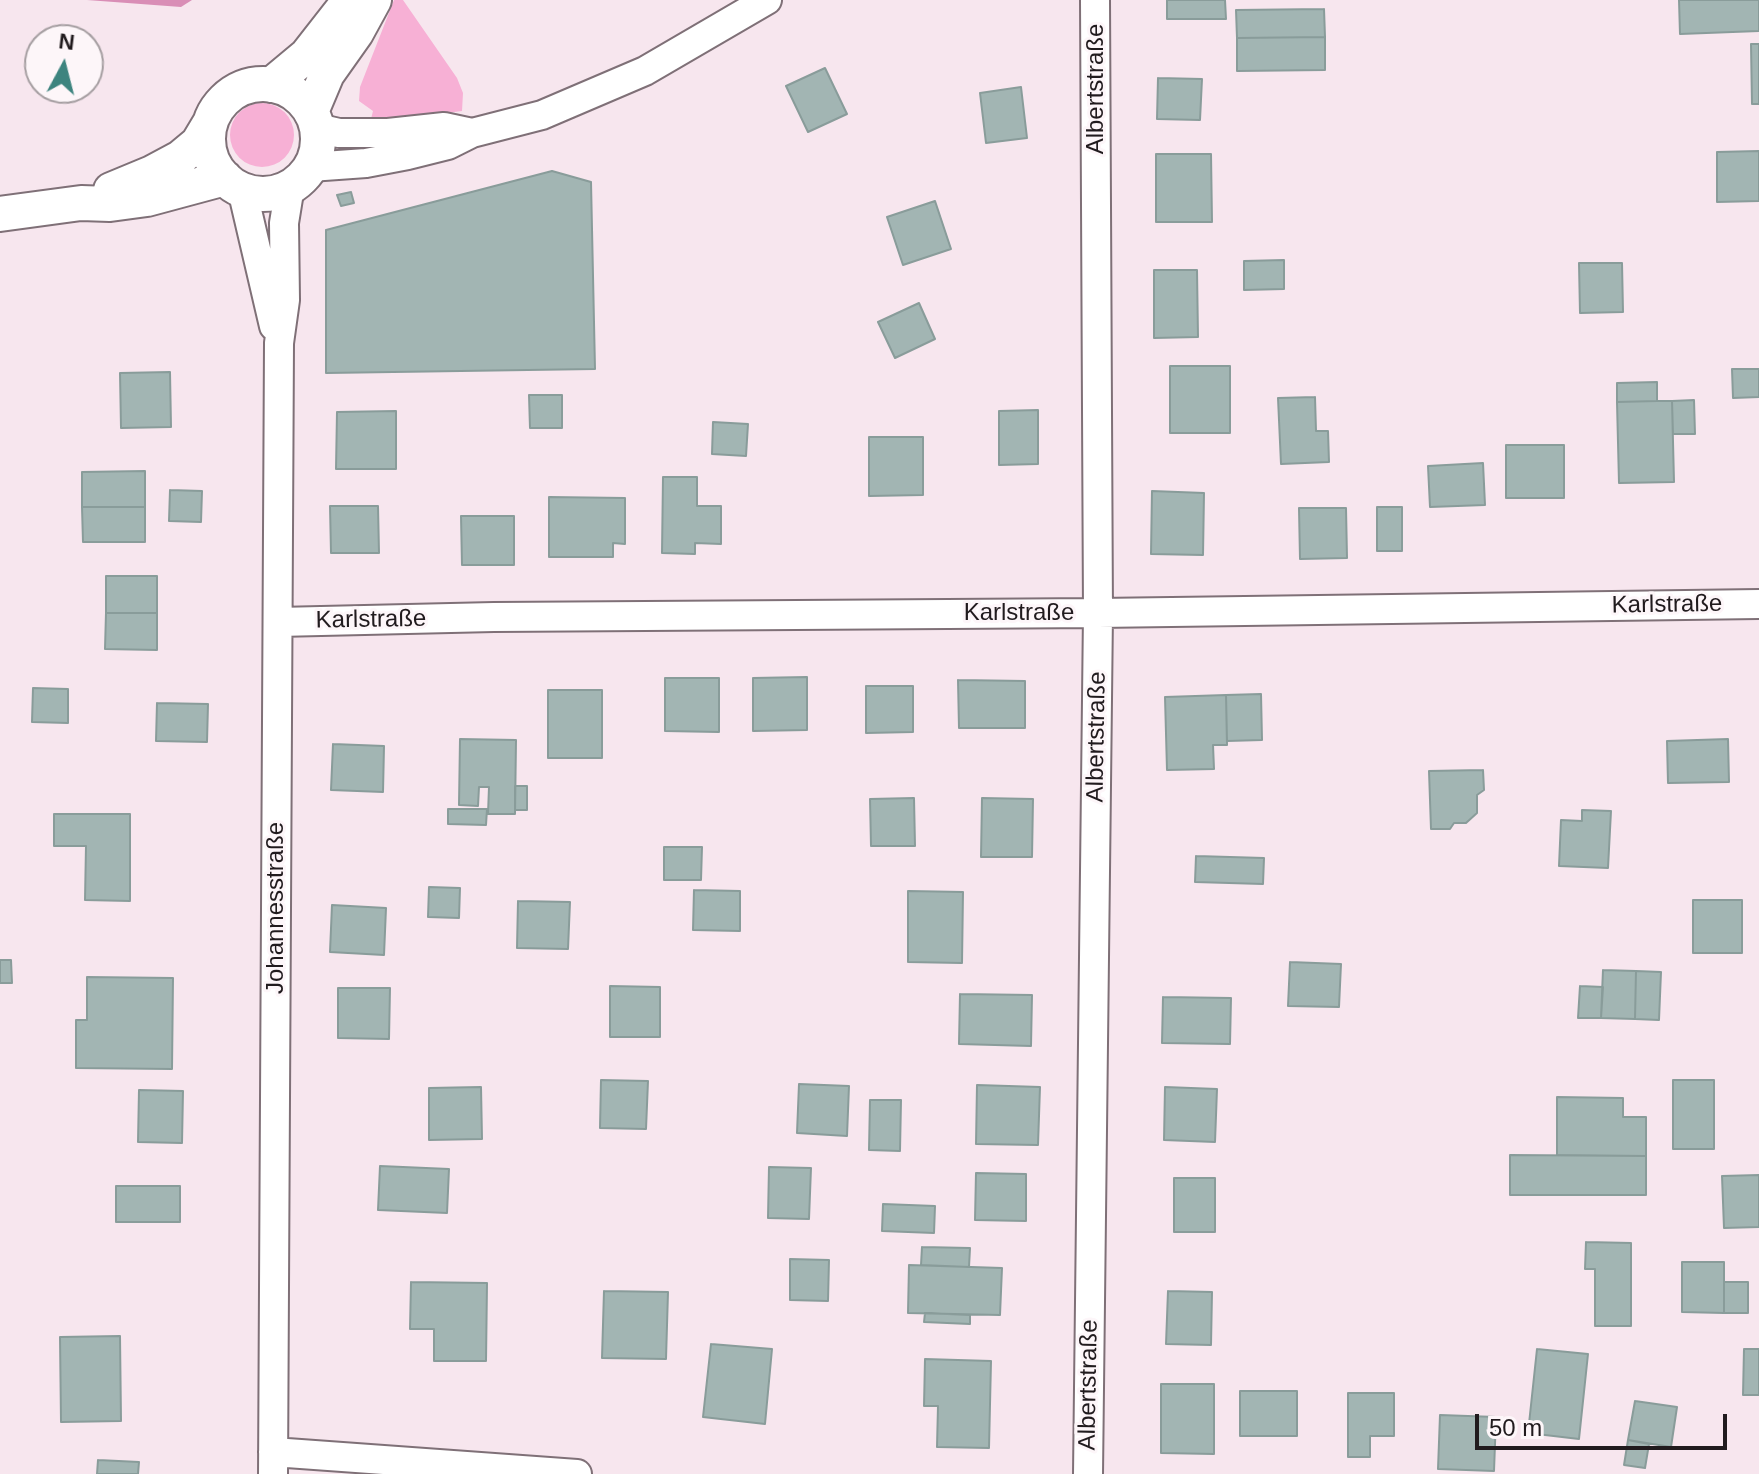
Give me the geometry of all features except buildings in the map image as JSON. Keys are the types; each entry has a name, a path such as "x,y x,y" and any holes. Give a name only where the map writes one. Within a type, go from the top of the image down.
{"street":[{"path":"271,85 307,55 350,0"},
{"path":"300,176 317,145 314,120 327,74 356,33 374,0"},
{"path":"0,214 81,203 110,204 234,184 266,193 300,176 448,145 472,133 542,115 645,71 767,0"},
{"name":"Albertstraße","path":"1088,1474 1098,613 1095,0"},
{"path":"81,203 180,158 198,143 223,100 245,87 271,85 294,94 314,120 339,133 365,134 444,127 472,133"},
{"path":"210,123 208,147 211,159 234,184"},
{"name":"Johannesstraße","path":"273,1463 279,343 285,300 284,223 300,176"},
{"name":"Johannesstraße","path":"234,184 279,343"},
{"name":"Karlstraße","path":"278,622 649,615 1098,613 1759,604"},
{"path":"273,1463 577,1474"}],"shaded area":[{"path":"87,0 192,0 181,7"},
{"path":"394,0 403,0 457,78 463,93 462,111 385,121 371,119 373,111 359,101 360,87"},
{"path":"262,103 280,109 288,117 294,135 288,153 280,161 262,167 244,161 236,153 230,135 236,117 244,109"}]}
